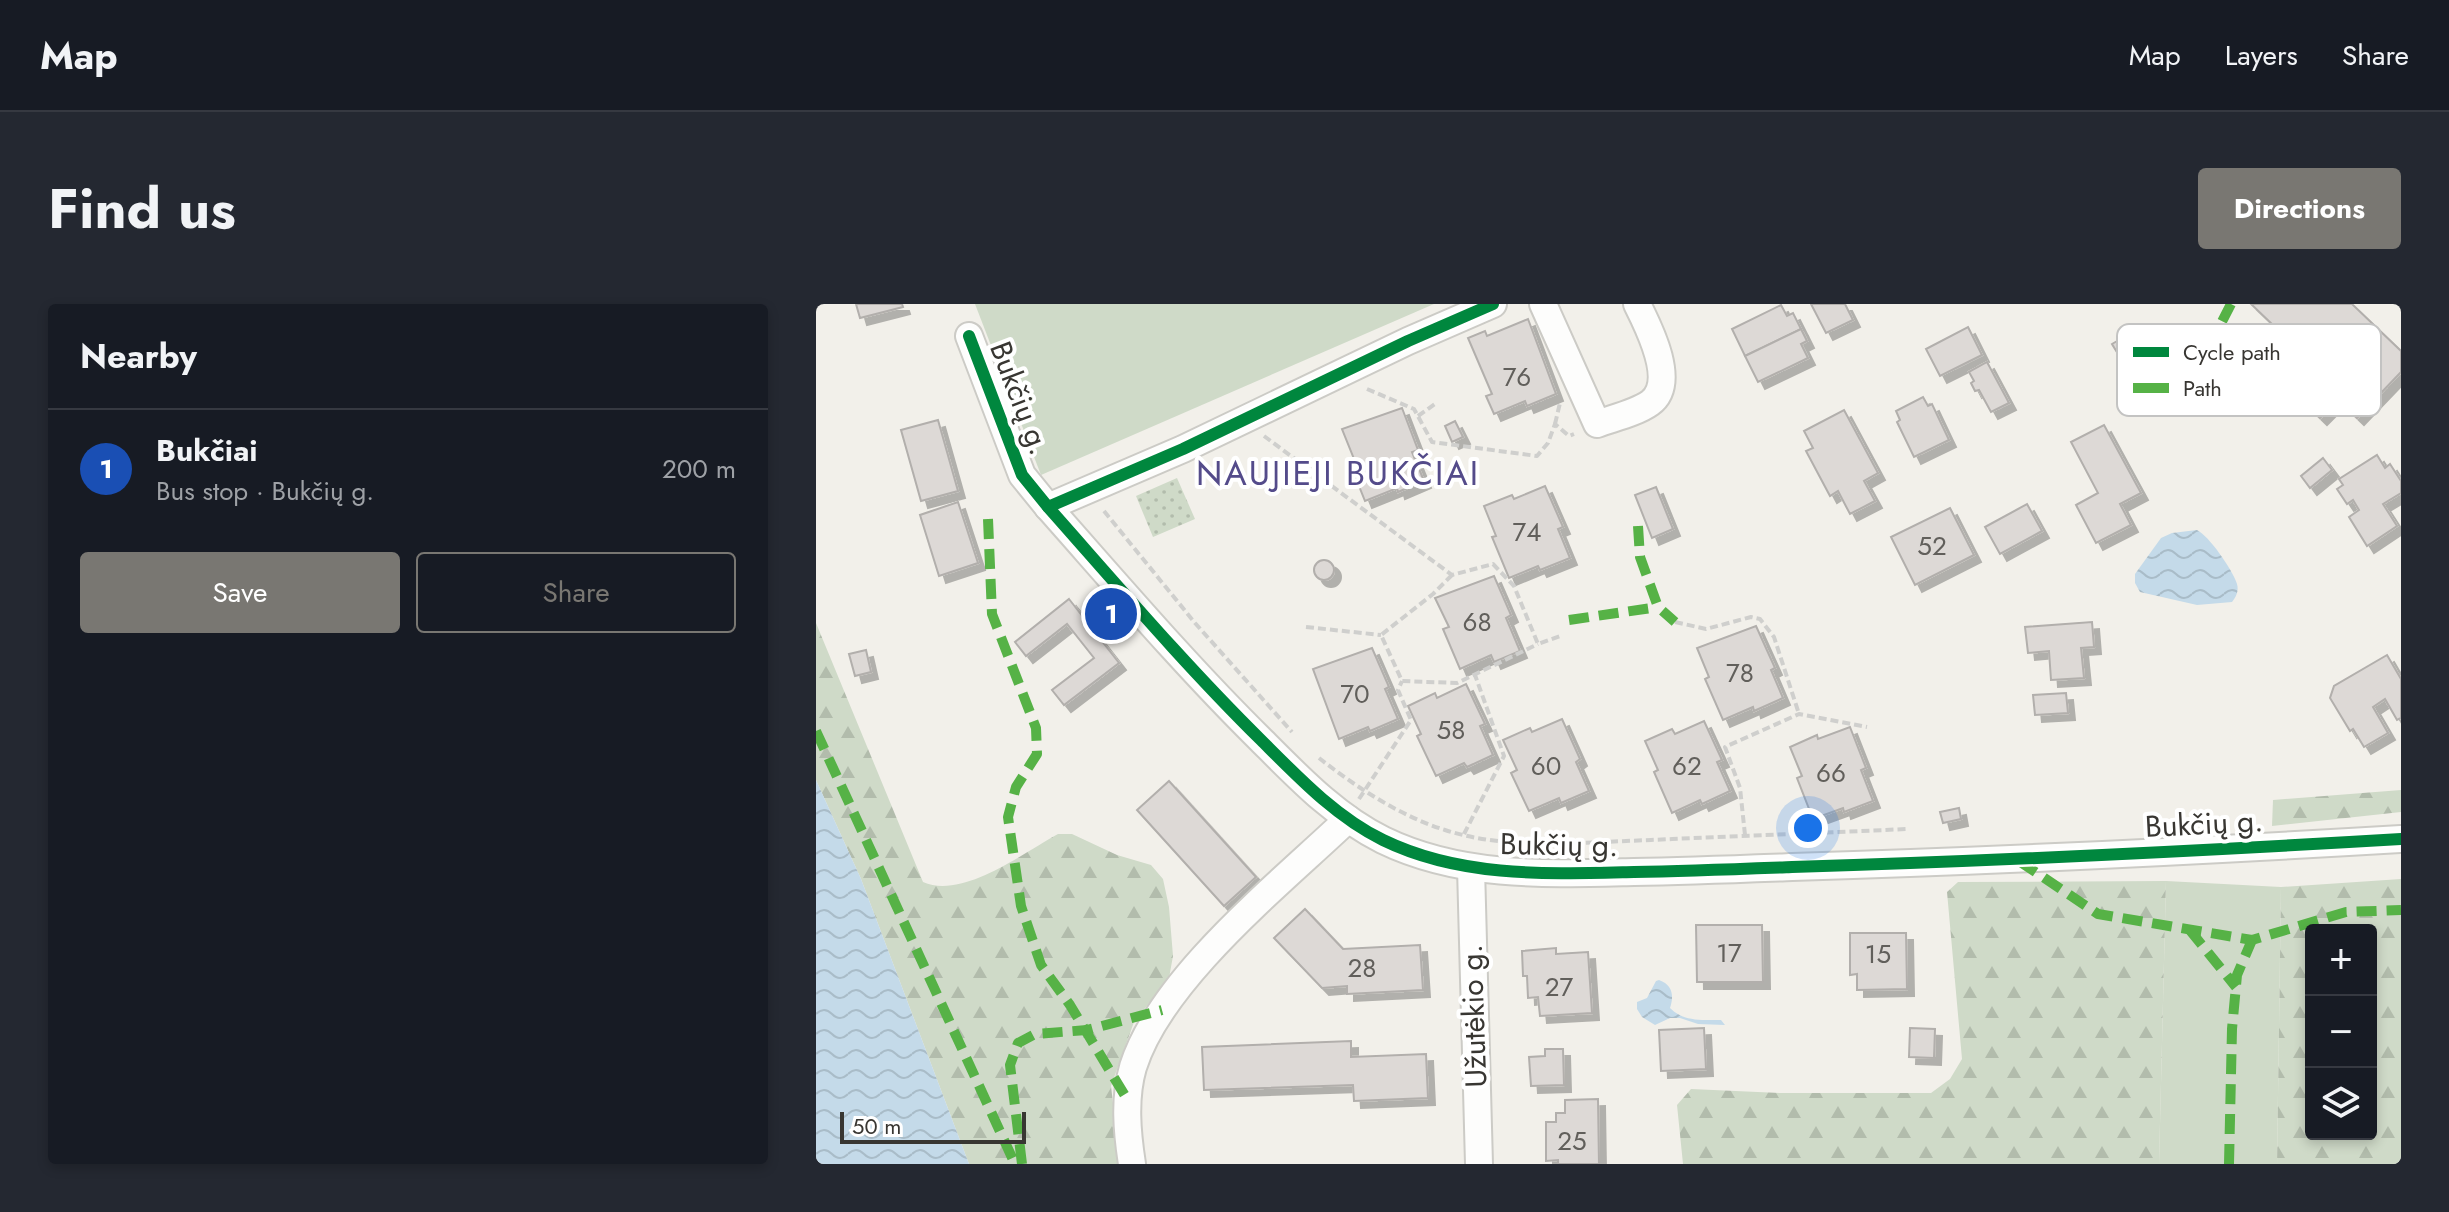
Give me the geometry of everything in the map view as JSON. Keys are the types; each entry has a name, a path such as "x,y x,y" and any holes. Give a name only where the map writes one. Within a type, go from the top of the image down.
{"street":[{"path":"1048,507 1243,421 1493,304"},
{"path":"1543,304 1597,424 1648,405 1655,399 1662,365 1637,304"},
{"name":"Bukčių g.","path":"969,336 1022,475 1048,507 1214,693 1299,779 1348,819 1382,839 1423,856 1471,868 1510,873 1746,869 2401,839"},
{"path":"1132,1164 1127,1099 1134,1066 1150,1029 1173,993 1216,945 1348,819"},
{"name":"Užutėkio g.","path":"1471,868 1479,1164"}],"path":[{"path":"1335,376 1414,409 1432,442 1537,456 1548,443 1555,424 1569,436 1597,424"},
{"path":"1418,416 1435,404"},
{"path":"1243,421 1452,575"},
{"path":"1087,490 1195,623 1299,740"},
{"path":"1306,627 1381,635 1452,575 1493,564 1514,586 1538,644"},
{"path":"1675,622 1706,629 1751,617 1760,619 1774,637 1799,714"},
{"path":"1348,819 1363,790 1411,720 1398,690 1402,681 1381,635"},
{"path":"1402,681 1457,683 1563,635"},
{"path":"1464,835 1504,756 1475,675"},
{"path":"1746,869 1740,788 1725,747 1799,714 1867,727"},
{"path":"1309,751 1363,790 1444,830 1464,835 1520,842 1907,829"}],"green space":[{"path":"975,304 1434,304 1041,475"},
{"path":"1177,478 1195,519 1153,537 1136,496"},
{"path":"816,623 923,882 939,886 974,880 1058,834 1072,834 1117,855 1151,865 1163,879 1173,956 1169,978 1134,1022 1111,1086 1120,1164 969,1164 861,879 816,780"},
{"path":"2401,790 2401,812 2272,826 2273,800"},
{"path":"2401,879 2401,1164 2277,1164 2281,887"},
{"path":"2166,881 2281,887 2277,1164 2159,1164"},
{"path":"2166,881 2159,1164 1683,1164 1677,1105 1691,1089 1780,1093 1931,1093 1950,1079 1962,1059 1947,892 1958,882"}],"water":[{"path":"2197,530 2214,546 2237,584 2232,602 2197,605 2140,592 2135,583 2135,574 2161,538 2172,533"},
{"path":"816,780 861,879 969,1164 816,1164"},
{"path":"1659,980 1670,988 1670,1008 1675,1013 1694,1019 1721,1020 1725,1025 1698,1024 1670,1018 1655,1025 1642,1017 1637,1002 1647,998"}],"building":[{"path":"856,304 902,304 903,307 860,318"},
{"path":"1811,304 1845,304 1853,320 1826,333"},
{"path":"2251,304 2352,304 2373,324 2272,324"},
{"path":"1781,305 1787,316 1793,313 1801,329 1745,356 1732,329"},
{"path":"1528,319 1556,394 1527,406 1525,401 1494,414 1486,396 1492,394 1468,338 1485,331 1487,336"},
{"path":"1968,327 1982,355 1940,376 1926,349"},
{"path":"1801,329 1807,341 1801,344 1808,358 1758,382 1745,356"},
{"path":"2381,332 2401,351 2401,372 2381,393"},
{"path":"1987,362 2009,403 1991,412 1979,390 1975,391 1969,372"},
{"path":"1923,397 1928,406 1932,404 1949,440 1914,457 1897,422 1900,420 1896,411"},
{"path":"1402,408 1418,450 1412,452 1424,481 1365,501 1349,461 1354,459 1342,429"},
{"path":"1844,410 1878,473 1864,481 1875,501 1850,514 1838,491 1830,496 1806,451 1813,448 1804,431"},
{"path":"938,420 958,491 921,501 901,430"},
{"path":"1455,421 1463,437 1452,442 1445,426"},
{"path":"2104,425 2141,493 2120,504 2131,525 2096,543 2076,505 2098,493 2071,442"},
{"path":"2377,455 2385,468 2390,464 2401,481 2401,493 2383,504 2397,526 2367,546 2349,517 2359,510 2353,500 2347,504 2337,489 2343,485 2339,479"},
{"path":"2323,458 2332,470 2310,488 2301,476"},
{"path":"1545,486 1563,527 1558,529 1570,558 1509,578 1492,537 1496,536 1484,506 1512,495 1514,499"},
{"path":"1656,487 1673,529 1652,538 1635,495"},
{"path":"958,502 978,563 939,576 920,515"},
{"path":"2027,504 2042,531 2000,554 1985,527"},
{"path":"1950,508 1974,555 1915,585 1891,537"},
{"path":"1320,560 1328,560 1334,570 1328,580 1320,580 1314,574 1314,566"},
{"path":"1494,576 1511,615 1506,618 1520,651 1494,662 1491,655 1460,669 1443,629 1449,627 1435,598"},
{"path":"1069,599 1119,663 1064,705 1052,690 1094,658 1067,624 1026,656 1015,642"},
{"path":"2092,622 2094,647 2081,648 2084,678 2051,680 2049,651 2028,653 2025,627"},
{"path":"1756,626 1775,668 1771,670 1783,698 1723,720 1705,679 1709,677 1697,648"},
{"path":"1372,648 1389,687 1385,689 1398,719 1339,739 1313,669"},
{"path":"866,650 871,672 855,676 849,654"},
{"path":"2387,655 2401,679 2401,718 2397,720 2385,699 2373,707 2388,733 2364,747 2330,698 2334,686"},
{"path":"1466,684 1485,724 1480,726 1493,755 1467,767 1464,763 1436,776 1417,736 1421,734 1408,706 1435,693 1437,698"},
{"path":"2066,693 2068,713 2035,715 2033,695"},
{"path":"1562,719 1580,759 1576,762 1589,791 1561,803 1559,798 1529,811 1511,773 1517,770 1503,740"},
{"path":"1704,721 1722,760 1717,762 1730,791 1672,813 1654,772 1658,770 1645,741 1672,729 1675,734"},
{"path":"1850,727 1866,768 1861,770 1873,801 1813,819 1797,778 1802,776 1790,747 1817,735 1818,739"},
{"path":"1169,781 1256,877 1224,906 1137,810"},
{"path":"1959,808 1961,819 1943,823 1940,812"},
{"path":"1305,909 1343,949 1420,945 1423,990 1347,994 1347,986 1322,988 1274,938"},
{"path":"1696,925 1762,925 1763,982 1697,982"},
{"path":"1850,933 1906,933 1907,989 1857,990 1857,974 1850,975"},
{"path":"1556,948 1556,954 1588,952 1592,1013 1540,1016 1538,997 1528,998 1522,951"},
{"path":"1704,1028 1706,1069 1661,1071 1659,1030"},
{"path":"1910,1028 1935,1029 1934,1058 1909,1057"},
{"path":"1351,1041 1351,1057 1426,1054 1428,1098 1354,1101 1353,1085 1204,1090 1202,1047"},
{"path":"1545,1049 1563,1049 1564,1085 1531,1086 1529,1057 1545,1056"},
{"path":"1598,1099 1599,1164 1546,1161 1546,1122 1556,1122 1556,1113 1565,1113 1565,1100"}],"marked path":[{"path":"2221,324 2231,304"},
{"path":"988,519 992,614 1036,728 1037,754 1016,787 1008,817 1021,906 1041,965 1070,1005 1127,1099"},
{"path":"1638,526 1640,557 1658,607 1675,622"},
{"path":"1569,620 1658,607"},
{"path":"816,731 1015,1164"},
{"path":"2019,861 2098,914 2252,940 2346,912 2401,910"},
{"path":"2189,929 2236,987"},
{"path":"2229,1164 2232,1029 2237,975 2252,940"},
{"path":"1022,1164 1010,1065 1018,1043 1035,1034 1087,1030 1162,1010"}],"cycle path":[{"path":"1048,507 1183,449 1408,341 1493,304"},
{"path":"969,336 1022,475 1048,507 1206,683 1303,782 1366,831 1413,852 1443,861 1506,871 1602,873 2020,859 2401,839"}],"place":[{"name":"Bukčiai","path":"1111,614"}],"district":[{"name":"NAUJIEJI BUKČIAI","path":"1338,473"}]}
